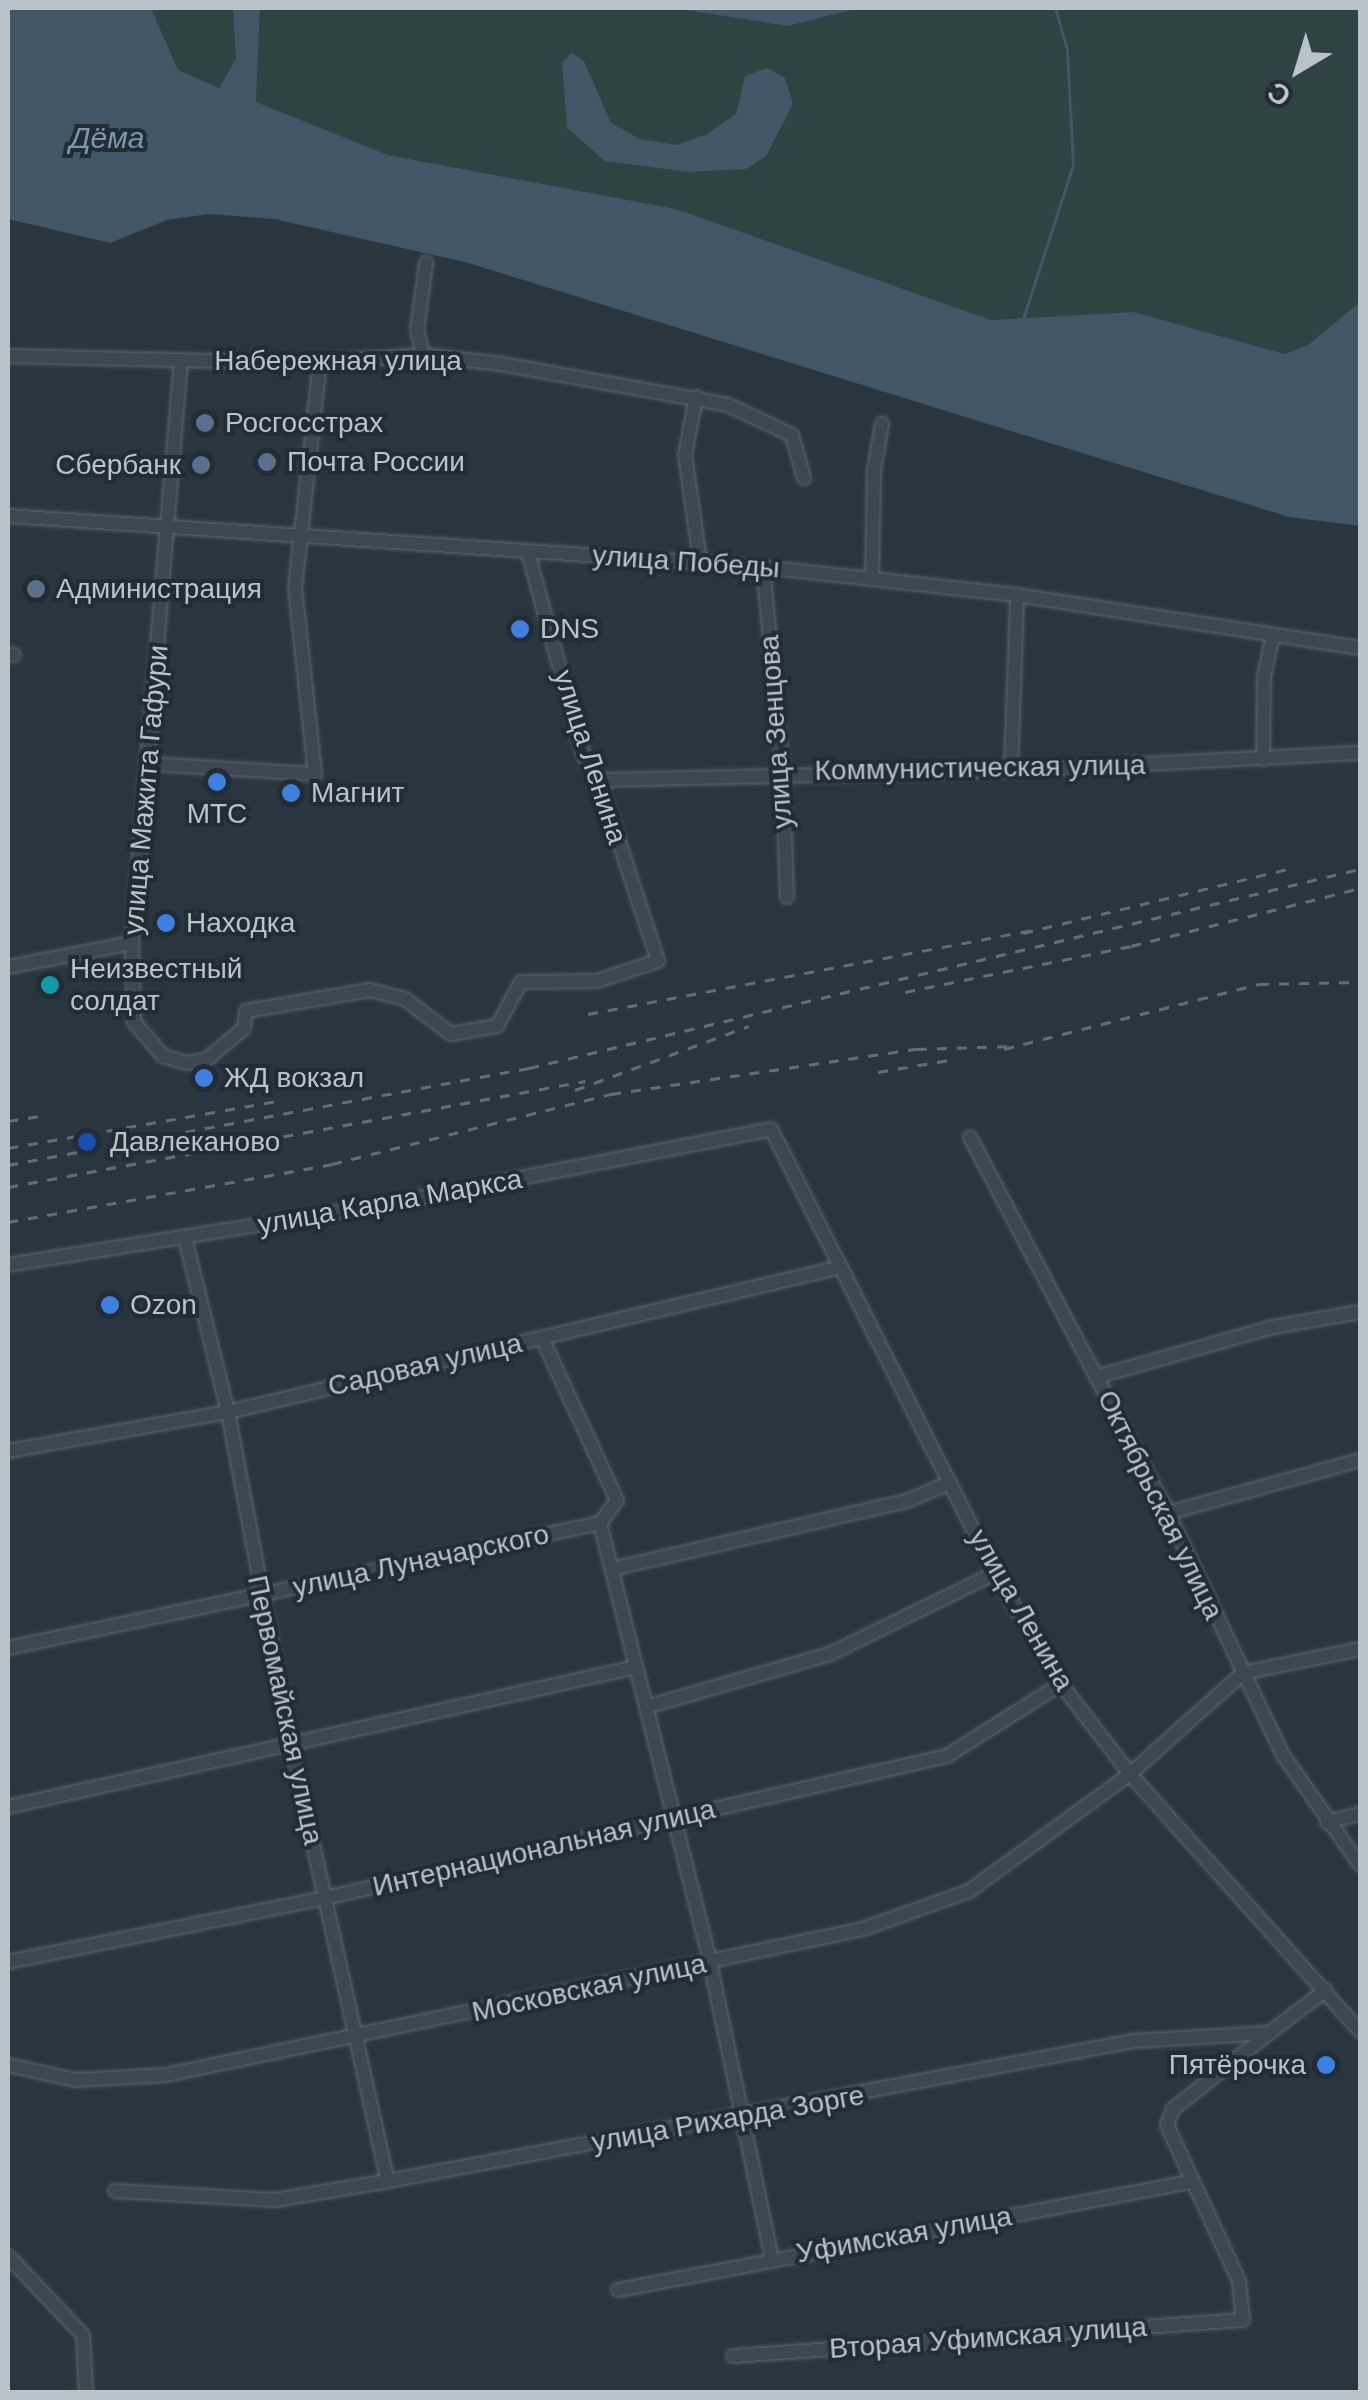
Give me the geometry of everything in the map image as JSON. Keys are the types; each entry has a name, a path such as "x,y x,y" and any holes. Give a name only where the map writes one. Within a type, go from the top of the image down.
{"street":[{"path":"422,355 417,330 426,264"},
{"name":"Набережная улица","path":"8,356 320,362 422,355 696,396 782,426 799,443 804,478"},
{"name":"улица Мажита Гафури","path":"181,360 151,764 132,943 134,1022 163,1056 187,1064 218,1053 244,1028 246,1010 370,990 405,999 451,1034 497,1026 521,982 598,980 658,961"},
{"path":"151,764 315,774 295,588 320,362"},
{"path":"696,396 685,454 700,561"},
{"path":"872,579 874,470 882,424"},
{"name":"улица Победы","path":"8,516 763,567 1017,596 1360,648"},
{"name":"улица Ленина","path":"528,552 584,756 599,780 658,961"},
{"name":"улица Зенцова","path":"763,567 783,772 787,897"},
{"path":"1011,771 1017,596"},
{"path":"1263,759 1264,677 1272,635"},
{"name":"Коммунистическая улица","path":"599,780 783,772 1011,771 1360,753"},
{"path":"8,967 132,943"},
{"name":"улица Ленина","path":"771,1129 995,1573 1061,1684 1130,1774 1360,2029"},
{"name":"улица Карла Маркса","path":"8,1265 185,1238 771,1129"},
{"name":"Октябрьская улица","path":"970,1137 1168,1513 1283,1755 1360,1866"},
{"name":"Первомайская улица","path":"185,1238 228,1412 291,1746 388,2181"},
{"name":"Садовая улица","path":"8,1451 228,1412 841,1267"},
{"path":"1096,1377 1273,1327 1360,1312"},
{"path":"542,1338 617,1500 600,1523 710,1962 772,2258"},
{"path":"1168,1513 1360,1460"},
{"path":"612,1569 907,1501 950,1483"},
{"name":"улица Луначарского","path":"8,1648 600,1523"},
{"path":"646,1707 830,1654 995,1573"},
{"path":"1243,1674 1360,1649"},
{"path":"8,1808 636,1667"},
{"name":"Московская улица","path":"8,2064 76,2080 166,2075 863,1929 969,1891 1130,1774 1243,1674"},
{"name":"Интернациональная улица","path":"8,1962 325,1898 946,1756 1061,1684"},
{"path":"1327,1822 1360,1814"},
{"path":"1190,2182 1170,2138 1173,2109 1326,1990"},
{"name":"улица Рихарда Зорге","path":"115,2191 275,2200 1133,2041 1270,2032"},
{"name":"Уфимская улица","path":"618,2290 1190,2182"},
{"name":"Вторая Уфимская улица","path":"733,2356 1242,2320 1239,2281 1190,2182"},
{"path":"8,2256 83,2335 86,2392"}],"green space":[{"path":"151,8 233,8 236,59 219,88 178,70"},
{"path":"260,8 672,8 788,26 859,8 1360,8 1360,302 1308,345 1285,354 1134,312 991,320 676,209 388,155 256,102"}],"water":[{"name":"Дёма","path":"8,8 151,8 178,70 219,88 236,59 233,8 260,8 256,102 388,155 676,209 991,320 1134,312 1285,354 1308,345 1360,302 1360,526 1289,517 465,262 274,219 209,214 167,220 110,243 8,219"},
{"path":"672,8 859,8 788,26"},
{"path":"572,53 584,61 611,123 640,139 677,145 707,134 736,114 745,76 767,68 785,78 793,104 766,156 746,169 688,172 605,161 567,128 562,62"}],"waterway":[{"path":"1023,319 1073,165 1067,50 1055,8"}],"railway":[{"path":"1023,933 1291,868"},
{"path":"8,1165 529,1068 1360,869"},
{"path":"905,992 1131,946 1360,888"},
{"path":"588,1014 1033,930"},
{"path":"1004,1049 1259,984 1360,982"},
{"path":"575,1090 749,1026"},
{"path":"8,1222 332,1164 611,1094 917,1049 1015,1046"},
{"path":"878,1072 955,1059"},
{"path":"8,1187 585,1081"},
{"path":"8,1148 278,1101"},
{"path":"8,1121 45,1115"}],"place":[{"name":"Росгосстрах","path":"205,423"},
{"name":"Почта России","path":"267,462"},
{"name":"Сбербанк","path":"201,465"},
{"name":"Администрация","path":"36,589"},
{"name":"DNS","path":"520,629"},
{"name":"МТС","path":"217,782"},
{"name":"Магнит","path":"291,793"},
{"name":"Находка","path":"166,923"},
{"name":"Неизвестный солдат","path":"50,985"},
{"name":"ЖД вокзал","path":"204,1078"},
{"name":"Давлеканово","path":"87,1142"},
{"name":"Ozon","path":"110,1305"},
{"name":"Пятёрочка","path":"1326,2065"}]}
